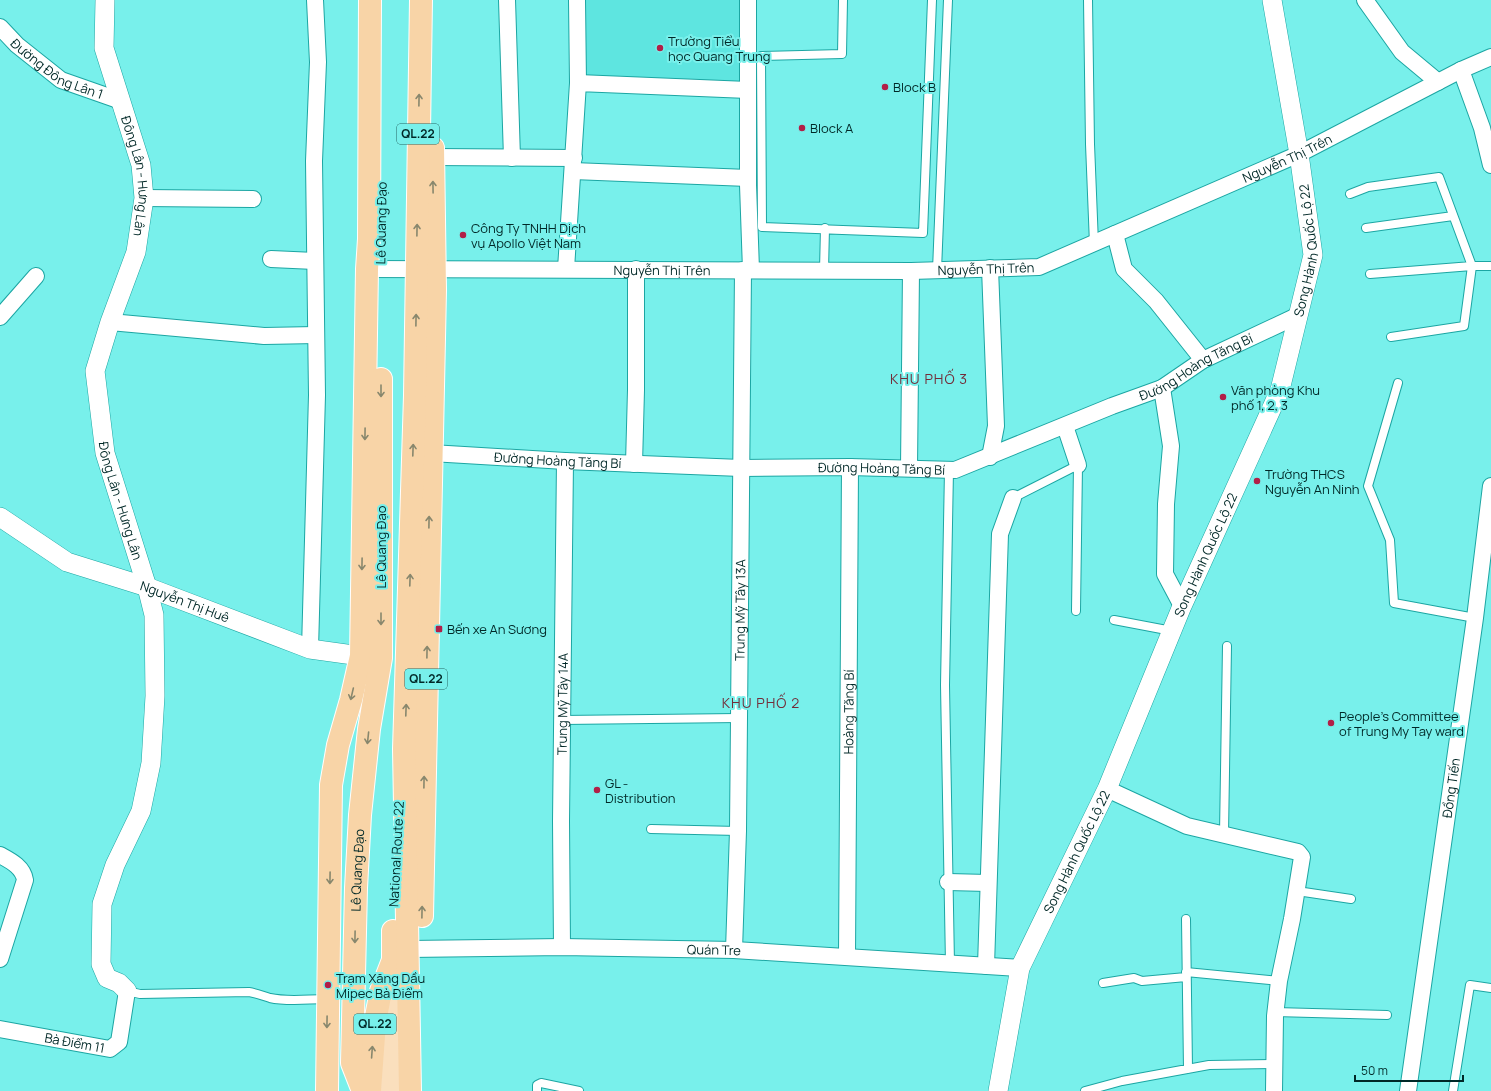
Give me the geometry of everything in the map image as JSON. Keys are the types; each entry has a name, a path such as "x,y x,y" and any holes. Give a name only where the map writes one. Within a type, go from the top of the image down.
{"highway":[{"name":"Lê Quang Đạo","path":"370,0 369,239 374,268"},
{"name":"Lê Quang Đạo","path":"363,1091 352,1063 356,888 362,794 369,729 371,657 374,268 384,0"},
{"name":"QL.22","path":"410,1091 407,953 431,453 424,394 425,268 421,0"},
{"name":"QL.22","path":"425,268 433,157 435,0"},
{"name":"National Route 22","path":"407,953 393,867 404,749 424,394"},
{"name":"Lê Quang Đạo","path":"327,1091 332,785 338,745 351,700 371,657"},
{"path":"330,853 362,794"},
{"name":"QL.22","path":"370,1091 375,1022 381,990 407,953"},
{"name":"QL.22","path":"407,953 421,1091"}],"main road":[{"path":"392,1091 407,953"},
{"path":"352,1063 352,1091"}],"street":[{"name":"Đông Lân - Hưng Lân","path":"105,0 104,48 141,165 144,198 136,252 110,322 95,371 105,453 147,587 154,615 155,696 151,763 141,811 115,865 102,904 101,964 107,978 119,983 127,991"},
{"path":"310,649 317,395 314,161 318,62 315,0"},
{"path":"508,0 512,158"},
{"path":"566,269 578,83 577,0"},
{"name":"Trung Mỹ Tây 13A","path":"734,950 738,831 741,468 747,270 748,0"},
{"name":"Song Hành Quốc Lộ 22","path":"998,1091 1020,968 1107,789 1182,606 1280,390 1299,315 1313,255 1299,154 1272,0"},
{"path":"1365,0 1402,52 1438,82"},
{"name":"Đường Đông Lân 1","path":"0,27 18,45 61,80 121,101"},
{"name":"Nguyễn Thị Trên","path":"374,268 911,271 1039,267 1299,154 1491,56"},
{"path":"1461,70 1482,128 1491,165"},
{"path":"578,83 748,90"},
{"path":"433,157 512,158 573,165 748,178"},
{"path":"144,198 253,199"},
{"path":"1115,234 1124,269 1156,301 1203,360"},
{"path":"271,259 315,260"},
{"path":"990,268 996,426 990,457"},
{"path":"634,464 636,269"},
{"path":"909,468 911,271"},
{"path":"0,317 36,276"},
{"name":"Đường Hoàng Tăng Bí","path":"431,453 566,461 741,468 850,466 955,470 1162,388 1203,360 1299,315"},
{"path":"110,322 264,336 316,335"},
{"path":"1162,388 1171,446 1166,504 1165,574 1182,606"},
{"path":"1065,426 1078,465"},
{"name":"Trung Mỹ Tây 14A","path":"562,947 562,720 566,461"},
{"name":"Hoàng Tăng Bí","path":"847,957 850,466"},
{"name":"Đồng Tiến","path":"1408,1091 1475,618 1491,486"},
{"path":"986,966 1000,534 1013,498"},
{"name":"Nguyễn Thị Huê","path":"0,517 67,562 147,587 310,649 371,657"},
{"path":"1107,789 1187,826 1298,852 1302,857 1297,891 1279,981 1275,1012 1273,1064 1274,1091"},
{"path":"0,855 15,864 24,872 25,880 0,959"},
{"path":"948,882 988,883"},
{"name":"Quán Tre","path":"407,953 562,947 734,950 1020,968"},
{"name":"Bà Điểm 11","path":"0,1029 110,1049 119,1042 127,991"}],"lane":[{"path":"843,0 842,54 761,56 762,227 825,228 923,234 932,0"},
{"path":"937,270 948,0"},
{"path":"1088,0 1090,144 1094,244"},
{"path":"1350,194 1368,187 1439,177 1472,266 1464,326 1391,337"},
{"path":"1366,228 1453,216"},
{"path":"824,270 825,228"},
{"path":"1370,274 1472,266 1491,266"},
{"path":"1398,383 1368,486 1390,540 1394,603 1475,618"},
{"path":"1013,498 1078,465 1076,611"},
{"path":"949,470 945,685 950,964"},
{"path":"1114,620 1172,631"},
{"path":"1224,834 1227,646"},
{"path":"562,720 739,718"},
{"path":"651,830 738,831"},
{"path":"1297,891 1351,899"},
{"path":"1186,919 1188,1069"},
{"path":"1103,983 1134,978 1142,981 1186,974 1279,981"},
{"path":"1453,1091 1470,985 1491,988"},
{"path":"127,991 140,994 249,992 262,994 269,998 290,1000 328,999"},
{"path":"1275,1012 1387,1015"},
{"path":"1084,1091 1122,1080 1209,1065 1273,1064"},
{"path":"537,1091 537,1085 541,1083 579,1091"}],"shaded area":[{"name":"Trường Tiểu học Quang Trung","path":"580,0 742,0 741,85 579,81"}],"place":[{"name":"Trường Tiểu học Quang Trung","path":"660,48"},
{"name":"Block B","path":"885,87"},
{"name":"Block A","path":"802,128"},
{"name":"Công Ty TNHH Dịch vụ Apollo Việt Nam","path":"463,235"},
{"name":"Văn phòng Khu phố 1, 2, 3","path":"1223,397"},
{"name":"Trường THCS Nguyễn An Ninh","path":"1257,481"},
{"name":"Bến xe An Sương","path":"439,629"},
{"name":"People's Committee of Trung My Tay ward","path":"1331,723"},
{"name":"GL - Distribution","path":"597,790"},
{"name":"Trạm Xăng Dầu Mipec Bà Điểm","path":"328,985"}],"district":[{"name":"KHU PHỐ 3","path":"929,379"},
{"name":"KHU PHỐ 2","path":"761,703"}]}
